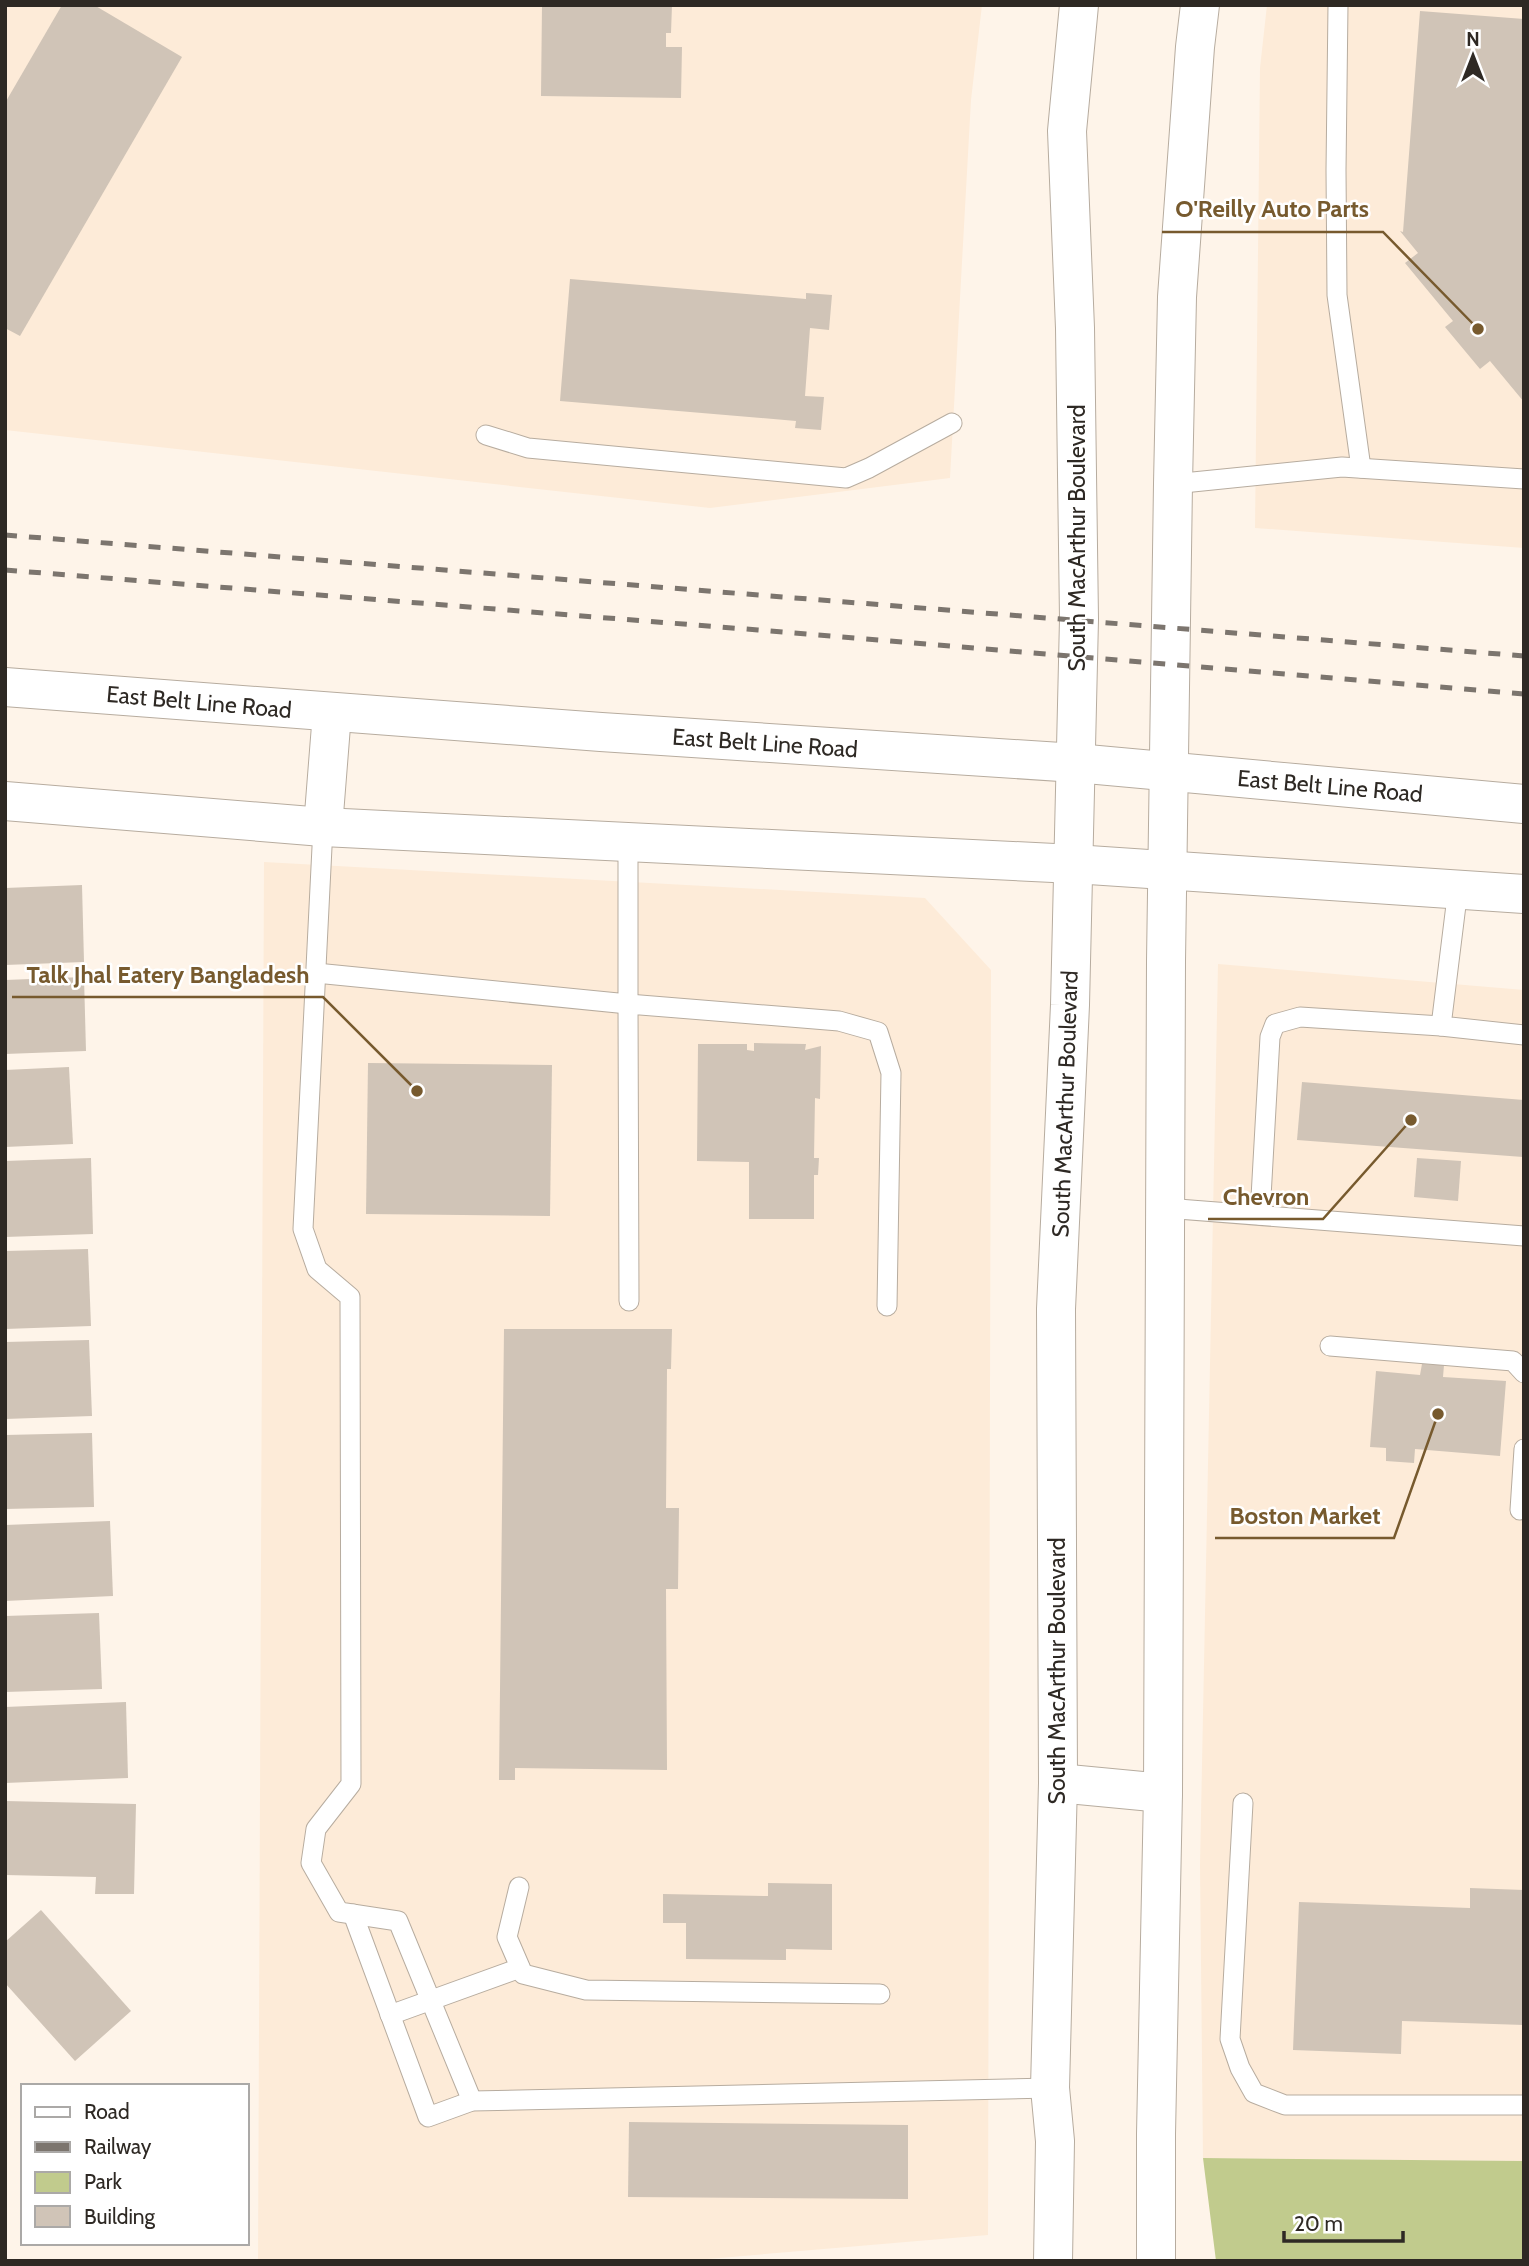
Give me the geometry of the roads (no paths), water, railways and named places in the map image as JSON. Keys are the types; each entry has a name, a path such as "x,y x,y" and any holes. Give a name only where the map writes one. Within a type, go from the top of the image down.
{"main road":[{"name":"South MacArthur Boulevard","path":"1053,2261 1055,2141 1050,2088 1058,1783 1056,1309 1070,1004 1079,619 1077,407 1067,131 1079,5"},
{"path":"1156,2261 1163,1793 1167,870 1173,484 1177,296 1200,5"},
{"name":"East Belt Line Road","path":"5,687 332,713 1076,763 1524,804"},
{"path":"323,827 332,713"},
{"path":"5,801 323,827 1074,864 1524,894"},
{"path":"1058,1783 1163,1793"}],"lane":[{"path":"1338,5 1337,295 1352,468"},
{"path":"486,435 528,448 846,478 952,423"},
{"path":"1173,484 1352,468 1524,479"},
{"path":"323,827 303,1229 317,1269 350,1297 351,1784 316,1829 311,1863 339,1912 398,1921 472,2101"},
{"path":"628,843 629,1301"},
{"path":"1441,1026 1458,889"},
{"path":"316,974 839,1021 878,1032 891,1073 887,1306"},
{"path":"1261,1215 1270,1037 1275,1024 1300,1017 1441,1026 1524,1035"},
{"path":"1165,1208 1524,1236"},
{"path":"1330,1346 1513,1361 1524,1373"},
{"path":"1520,1510 1524,1449"},
{"path":"1243,1803 1230,2039 1240,2068 1254,2093 1285,2105 1524,2105"},
{"path":"519,1887 508,1937 523,1974 586,1990 880,1994"},
{"path":"352,1914 428,2117 472,2101 1050,2088"},
{"path":"390,2015 520,1968"}],"railway":[{"path":"5,535 1524,656"},
{"path":"5,570 1524,694"}],"place":[{"name":"O'Reilly Auto Parts","path":"1478,329"},
{"name":"Talk Jhal Eatery Bangladesh","path":"417,1091"},
{"name":"Chevron","path":"1411,1120"},
{"name":"Boston Market","path":"1438,1414"}]}
